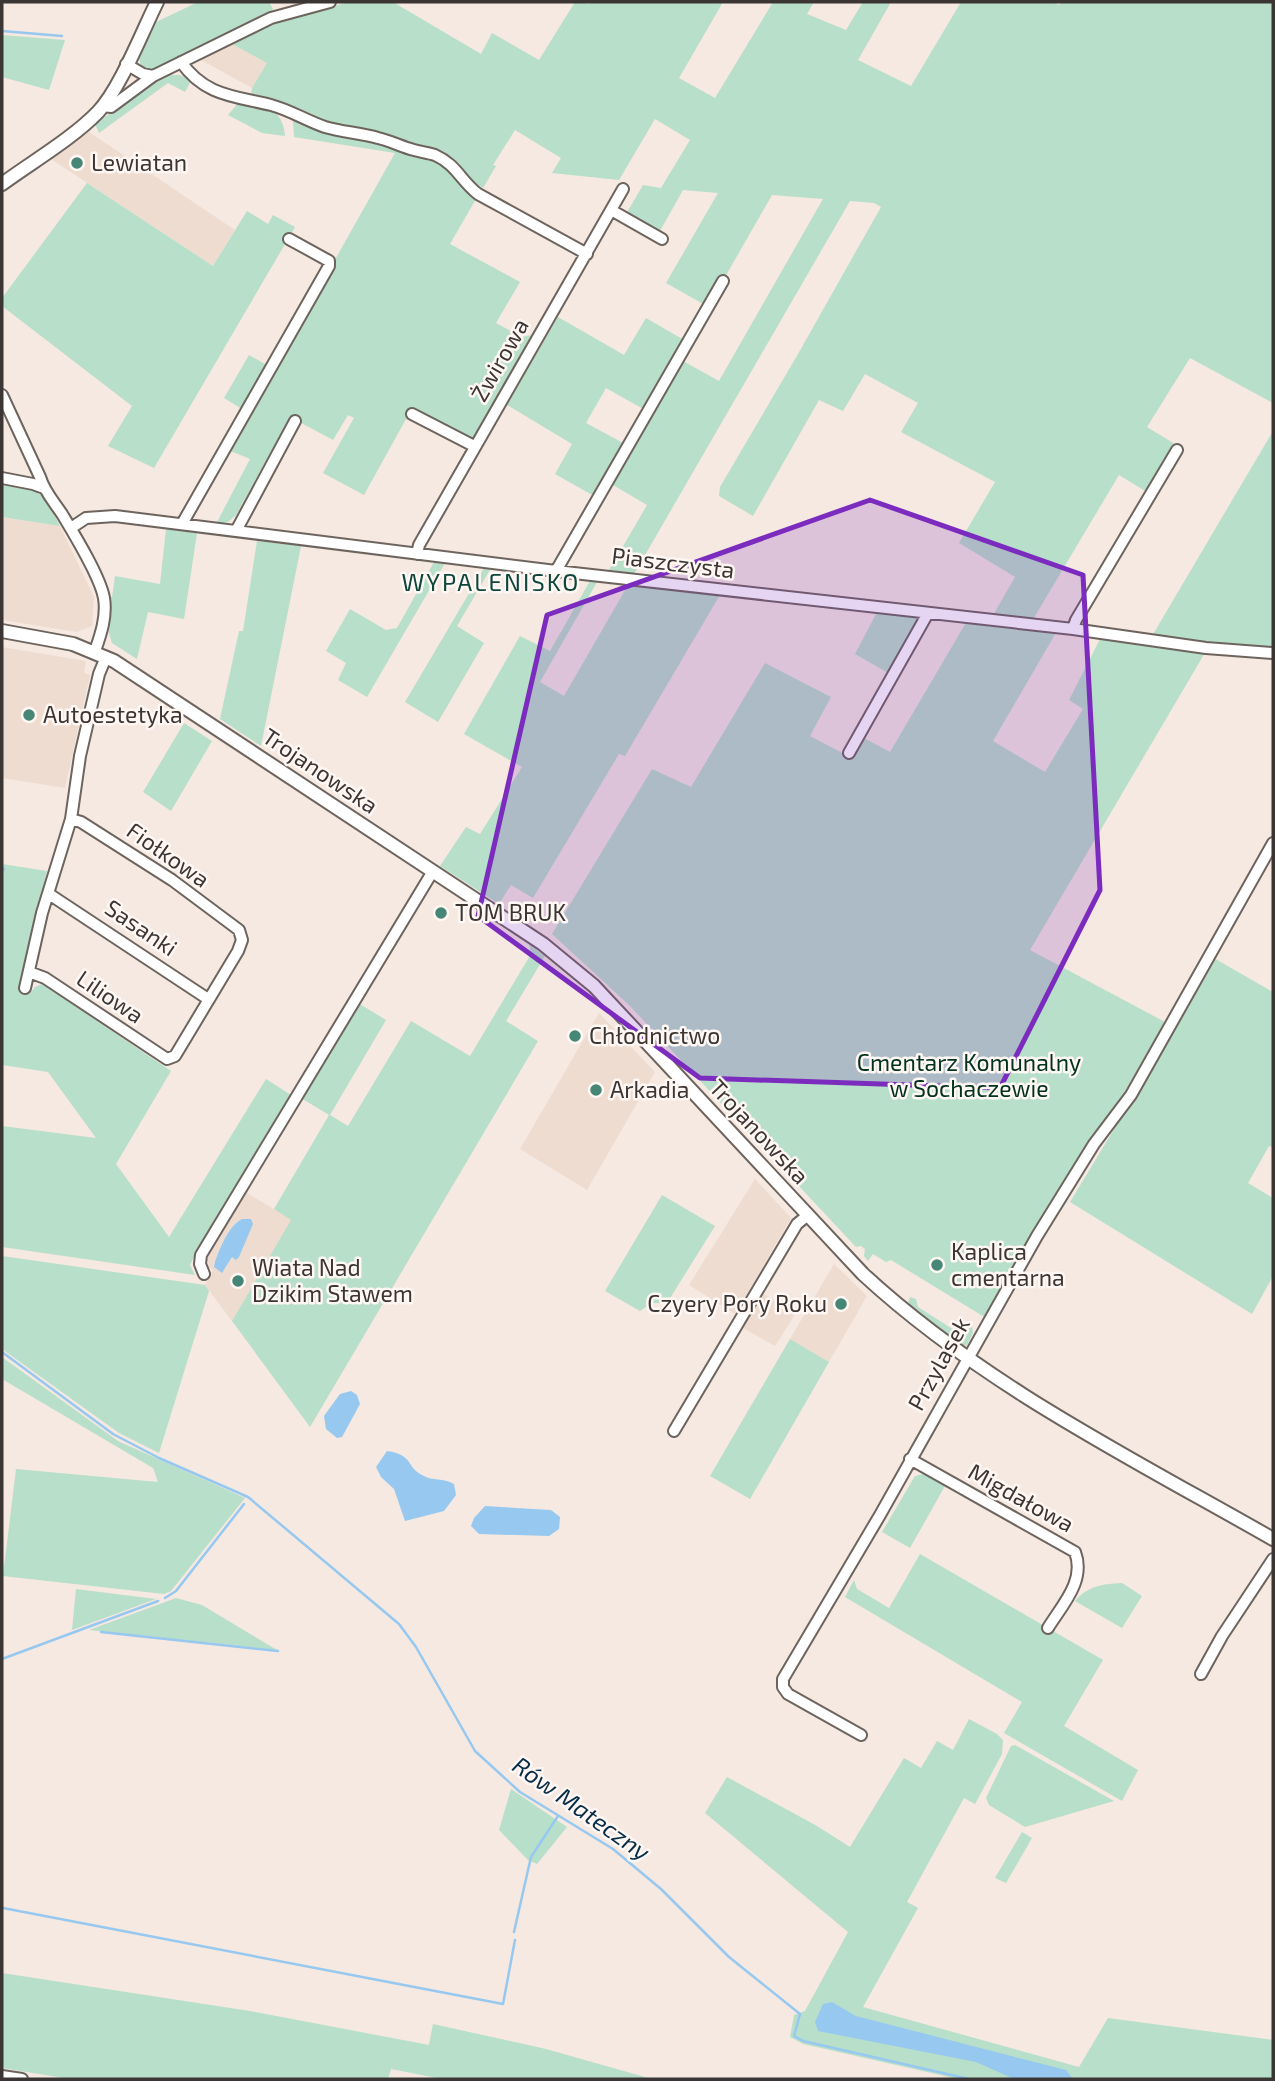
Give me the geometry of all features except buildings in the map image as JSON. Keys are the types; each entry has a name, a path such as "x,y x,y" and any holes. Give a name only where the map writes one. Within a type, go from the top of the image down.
{"street":[{"path":"2,184 86,123 103,106 157,2"},
{"path":"103,106 111,107 153,76 271,18 330,2"},
{"path":"181,62 202,84 223,95 271,105 303,115 323,126 378,138 434,155 459,171 464,183 478,194 587,254"},
{"path":"126,64 153,76"},
{"name":"Żwirowa","path":"417,554 419,545 474,446 623,189"},
{"path":"611,210 662,239"},
{"path":"182,524 329,266 329,261 289,239"},
{"path":"556,571 723,281"},
{"path":"2,395 44,488 71,528 104,598 99,674 80,756 71,818 25,988"},
{"path":"412,414 474,446"},
{"path":"236,531 295,421"},
{"path":"1073,629 1177,450"},
{"path":"2,478 44,488"},
{"name":"Piaszczysta","path":"71,528 80,520 103,515 556,571 1073,629 1206,649 1273,653"},
{"path":"849,753 925,624 928,613"},
{"name":"Trojanowska","path":"2,631 73,644 100,654 132,671 543,944 584,978 863,1274 899,1307 968,1358 1038,1404 1273,1539"},
{"name":"Fiołkowa","path":"71,818 172,880 240,930 242,940 238,951 208,999"},
{"name":"Przylasek","path":"861,1735 788,1694 783,1687 783,1679 880,1516 910,1459 1080,1167 1131,1095 1273,843"},
{"path":"204,1274 200,1264 201,1255 433,871"},
{"name":"Sasanki","path":"49,894 208,999"},
{"name":"Liliowa","path":"29,972 45,978 167,1059 175,1056 208,999"},
{"path":"674,1431 797,1224 808,1215"},
{"name":"Migdałowa","path":"910,1459 1075,1552 1079,1562 1077,1580 1048,1628"},
{"path":"1201,1674 1273,1559"},
{"path":"2,2076 22,2079"}],"highlighted area":[{"path":"870,500 1083,575 1100,890 1000,1088 700,1078 478,916 547,615"}],"shaded area":[{"path":"232,44 267,63 252,88 201,60"},
{"path":"89,132 235,230 213,266 51,159"},
{"path":"2,517 60,526 94,597 92,626 77,632 2,620"},
{"path":"2,647 86,661 84,673 90,675 65,788 2,778"},
{"path":"599,1013 655,1072 587,1190 520,1149"},
{"path":"755,1179 791,1218 735,1314 689,1285"},
{"path":"245,1192 292,1220 232,1321 205,1285 213,1270 209,1267 207,1255"},
{"path":"834,1264 867,1296 829,1362 790,1339"},
{"path":"764,1294 796,1313 775,1346 743,1328"}],"green space":[{"path":"198,2 269,2 273,9 268,15 153,71 141,67 138,53 154,23"},
{"path":"349,2 393,2 481,54 492,33 539,60 575,2 723,2 679,78 715,98 773,2 814,2 807,14 846,30 863,2 891,2 858,60 911,86 961,2 1052,2 1059,5 1061,2 1273,2 1273,403 1190,358 1147,427 1175,444 1147,492 1119,475 1032,621 992,617 1015,577 959,543 995,482 901,432 918,403 865,374 843,411 819,400 753,516 719,496 720,487 881,207 874,203 850,201 634,574 608,572 647,505 613,485 683,361 719,381 823,199 772,195 725,277 705,305 666,283 718,193 683,190 660,231 655,231 626,214 643,185 661,188 690,140 655,119 619,180 552,173 561,158 515,130 493,165 496,166 483,188 468,178 459,163 438,151 383,133 332,124 299,108 251,95 252,88 267,63 232,44 274,23"},
{"path":"2,35 65,40 49,90 2,77"},
{"path":"169,75 180,75 191,81 185,92 168,83 99,133 95,124 157,80"},
{"path":"239,102 264,107 276,114 285,136 262,133 228,115"},
{"path":"290,114 434,159 455,173 460,183 476,199 450,244 520,282 496,323 522,337 532,335 472,442 411,410 364,495 323,473 354,418 348,415 333,440 290,417 236,515 228,522 216,524 250,459 228,450 395,153 294,137"},
{"path":"87,183 213,266 247,211 268,224 273,215 295,227 154,468 108,446 132,406 2,306 2,298"},
{"path":"558,317 624,355 646,318 684,340 645,410 606,388 586,423 625,444 594,496 555,474 572,444 507,405"},
{"path":"249,355 270,367 245,411 224,398"},
{"path":"1273,431 1273,651 1152,636"},
{"path":"2,485 39,494 49,505 60,526 2,517"},
{"path":"166,529 197,533 184,619 148,612 137,659 112,643 109,633 110,597 115,576 160,584"},
{"path":"257,541 301,546 261,746 220,719 239,631 243,631"},
{"path":"434,562 445,563 367,697 338,680 346,663 326,651 350,609 386,630 397,628"},
{"path":"484,568 491,568 457,626 484,643 438,722 405,702"},
{"path":"590,581 597,582 540,682 564,696 628,585 720,595 625,756 619,754 533,898 511,885 499,904 440,866 466,827 480,834 522,767 464,734 520,636 550,651"},
{"path":"877,612 918,618 919,624 890,674 855,654"},
{"name":"Cmentarz Komunalny w Sochaczewie","path":"967,621 1057,631 993,741 1045,772 1083,709 1069,700 1101,637 1206,651 1030,950 1165,1022 1107,1122 1056,1194 986,1318 891,1260 886,1262 873,1254 868,1261 864,1256 865,1249 856,1247 629,1005 552,934 652,769 691,787 765,663 831,697 810,736 852,758 864,738 890,752"},
{"path":"184,723 212,741 171,811 143,792"},
{"path":"2,864 47,871 21,988 33,990 42,984 171,1071 116,1164 169,1237 266,1079 291,1095 194,1257 190,1265 195,1275 2,1247 2,1126 96,1138 48,1072 2,1065"},
{"path":"529,944 545,956 506,1021 538,1041 310,1427 232,1321 291,1220 274,1209 329,1115 301,1098 358,1003 386,1020 330,1115 348,1126 411,1021 470,1056 531,954"},
{"path":"1212,957 1273,992 1273,1147 1269,1146 1248,1183 1273,1198 1273,1276 1252,1314 1070,1202"},
{"path":"662,1195 715,1226 667,1303 652,1303 640,1311 605,1291"},
{"path":"2,1256 205,1285 209,1291 159,1453 119,1433 2,1349"},
{"path":"910,1297 916,1299 918,1307 962,1335 969,1325 972,1327 973,1333 967,1345 958,1343 956,1346 907,1307"},
{"path":"790,1339 829,1362 750,1499 710,1476"},
{"path":"2,1357 118,1441 245,1498 171,1591 164,1594 3,1576 16,1469 158,1482 153,1468 2,1379"},
{"path":"924,1474 945,1486 910,1548 882,1532 915,1476"},
{"path":"920,1554 1103,1660 1064,1726 1138,1770 1122,1801 1004,1733 1022,1702 845,1597 854,1580 857,1589 889,1608"},
{"path":"1122,1583 1142,1596 1122,1628 1075,1601 1096,1587"},
{"path":"76,1589 156,1599 72,1630"},
{"path":"176,1598 202,1605 277,1650 89,1630"},
{"path":"969,1719 1003,1740 1002,1754 975,1804 964,1798 907,1902 918,1908 863,2007 1079,2067 1108,2018 1273,2040 1273,2079 958,2079 803,2044 790,2037 794,2015 805,2011 848,1932 705,1813 727,1777 850,1847 904,1758 921,1768 937,1741 953,1750"},
{"path":"1015,1745 1114,1801 1025,1827 989,1805 986,1798 1011,1746"},
{"path":"511,1789 567,1827 537,1864 528,1860 499,1830"},
{"path":"1022,1832 1032,1838 1006,1883 995,1878"},
{"path":"2,1973 250,2011 429,2045 433,2024 546,2049 652,2079 442,2079 391,2069 388,2079 70,2079 2,2068"}],"water":[{"path":"242,1219 251,1219 253,1224 239,1257 236,1260 232,1257 222,1273 214,1267 217,1256 229,1232"},
{"path":"351,1391 357,1395 360,1404 342,1437 337,1438 326,1429 324,1416 340,1394"},
{"path":"387,1451 402,1455 417,1472 426,1477 454,1484 456,1495 444,1511 405,1521 394,1489 381,1477 376,1467"},
{"path":"485,1506 551,1510 560,1517 559,1529 549,1536 479,1534 471,1526 474,1518"},
{"path":"832,2002 856,2016 1066,2070 1073,2079 1014,2079 976,2062 818,2031 815,2022 823,2004"}],"waterway":[{"path":"2,31 62,36"},
{"name":"Rów Mateczny","path":"2,1352 113,1434 159,1458 248,1497 399,1624 416,1647 475,1751 520,1792 613,1849 661,1889 729,1957 800,2014 794,2036 803,2041 969,2079"},
{"path":"165,1598 176,1591 244,1504"},
{"path":"2,1659 158,1601"},
{"path":"101,1632 278,1651"},
{"path":"514,1932 531,1857 558,1816"},
{"path":"3,1908 503,2004 515,1940"}],"place":[{"name":"Lewiatan","path":"77,163"},
{"name":"Autoestetyka","path":"29,715"},
{"name":"TOM BRUK","path":"441,913"},
{"name":"Chłodnictwo","path":"575,1036"},
{"name":"Arkadia","path":"596,1090"},
{"name":"Kaplica cmentarna","path":"937,1265"},
{"name":"Wiata Nad Dzikim Stawem","path":"238,1281"},
{"name":"Czyery Pory Roku","path":"841,1304"}],"district":[{"name":"WYPALENISKO","path":"491,583"}]}
